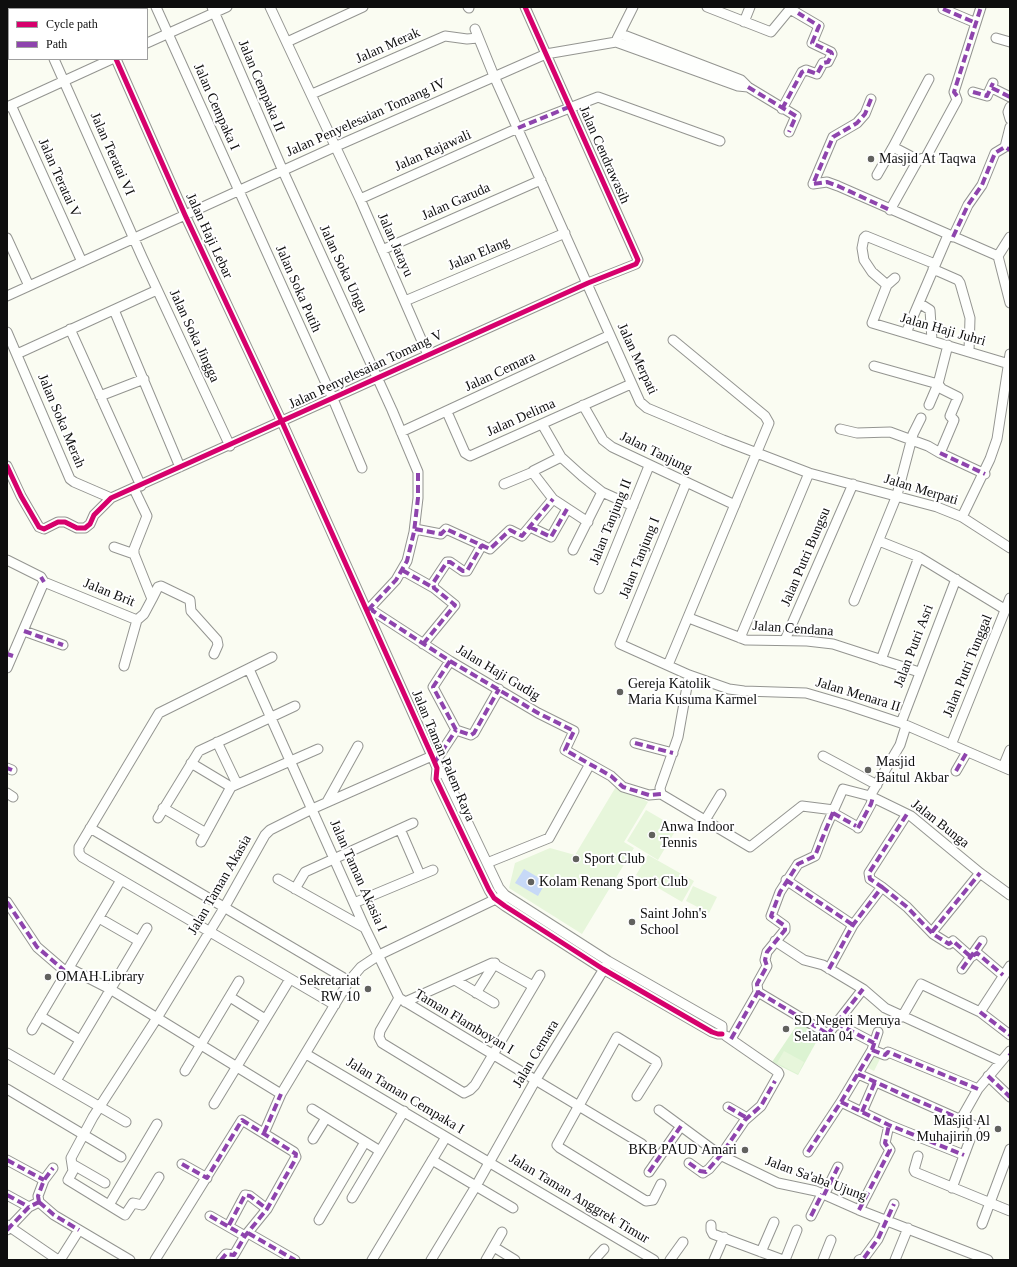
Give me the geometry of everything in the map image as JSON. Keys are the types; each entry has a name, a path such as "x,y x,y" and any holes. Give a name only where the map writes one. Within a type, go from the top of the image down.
{"street":[{"name":"Jalan Cempaka I","path":"156,7 238,191"},
{"path":"148,43 168,34 213,10 227,7"},
{"name":"Jalan Jatayu","path":"270,7 360,199 428,355"},
{"path":"287,42 363,7"},
{"name":"Jalan Cendrawasih","path":"525,7 638,261 636,264 588,283"},
{"path":"633,7 618,38 741,80 748,87 796,117 788,132"},
{"path":"707,7 771,32 776,28 788,9 800,10 819,26 812,42 831,52 832,54 828,62 824,62 817,74 806,70 802,72 782,109"},
{"path":"744,22 750,7"},
{"path":"893,147 918,160 922,160 926,157 957,100 954,92 981,7"},
{"path":"943,9 976,23"},
{"name":"Jalan Cempaka II","path":"213,10 283,171"},
{"name":"Jalan Merpati","path":"475,29 494,76 640,402 647,408 809,473 897,495 937,507 962,517 1010,548"},
{"name":"Jalan Merak","path":"312,94 445,36 467,39 478,38"},
{"name":"Jalan Penyelesaian Tomang IV","path":"7,296 335,147 546,54 618,38"},
{"path":"996,38 1010,42"},
{"name":"Jalan Teratai VI","path":"54,60 134,238"},
{"path":"9,106 110,60"},
{"name":"Jalan Haji Lebar","path":"116,60 185,215 282,422"},
{"path":"878,175 929,79"},
{"path":"973,92 986,96 992,85 1010,98"},
{"name":"Jalan Rajawali","path":"360,199 518,128 594,98 602,97 720,142"},
{"path":"871,99 865,114 857,123 833,137 813,184 827,182 998,256"},
{"name":"Jalan Teratai V","path":"9,106 82,262"},
{"path":"1010,107 1008,112 1010,119"},
{"path":"906,333 934,266 968,205 982,185 995,153 1008,148 1010,127"},
{"path":"890,210 918,160"},
{"name":"Jalan Soka Ungu","path":"283,171 378,378 418,472 415,529"},
{"name":"Jalan Garuda","path":"382,250 541,180"},
{"name":"Jalan Soka Putih","path":"238,191 333,399 362,468"},
{"name":"Jalan Elang","path":"405,301 565,233"},
{"path":"895,278 887,285 872,272 864,260 862,248 864,238 866,236 934,266 958,280 970,318 969,351"},
{"path":"1010,237 998,256 1010,303"},
{"path":"7,238 29,286"},
{"name":"Jalan Soka Jingga","path":"134,238 230,446"},
{"name":"Jalan Penyelesaian Tomang V","path":"111,498 230,446 588,283"},
{"name":"Jalan Haji Juhri","path":"887,285 873,321 874,325 969,351 1009,359 1007,396 996,439 984,474 962,517"},
{"path":"17,354 157,290"},
{"path":"919,303 930,310 932,340"},
{"path":"114,310 180,467"},
{"path":"70,330 100,396 138,487 147,516 134,547 134,554 114,547"},
{"name":"Jalan Soka Merah","path":"7,332 70,478 74,482 111,498"},
{"name":"Jalan Cemara","path":"402,432 610,335"},
{"path":"668,665 689,618 768,426 767,418 673,340"},
{"path":"929,405 938,384 948,345"},
{"path":"874,366 938,384 942,389 958,398 950,416 954,420 940,453"},
{"path":"100,396 144,379"},
{"name":"Jalan Delima","path":"447,412 467,456 470,456 631,384"},
{"name":"Jalan Tanjung","path":"583,405 606,443 649,466 735,504"},
{"path":"854,601 897,495 916,425 921,418"},
{"name":"Jalan Taman Palem Raya","path":"282,422 369,609 435,762 436,779 461,819 487,862 499,888 505,896 608,961 722,1026 722,1034 712,1032 603,969 494,898 489,890 461,819"},
{"path":"542,424 561,457 602,492 633,506"},
{"path":"840,428 857,432 890,432 912,440 984,474"},
{"path":"504,484 561,457"},
{"path":"7,466 21,496 39,527 44,529 58,522 65,522 77,528 85,528 90,524 94,515 111,498"},
{"name":"Jalan Tanjung II","path":"599,589 649,466"},
{"path":"532,472 553,498 588,522"},
{"path":"740,638 809,473"},
{"name":"Jalan Tanjung I","path":"620,644 686,483"},
{"name":"Jalan Putri Bungsu","path":"785,640 853,484"},
{"path":"572,550 588,522 602,492"},
{"path":"369,609 402,570 410,550 415,529 441,534 446,529 490,549 510,530 521,536 553,498"},
{"path":"530,527 551,537 567,509"},
{"path":"879,540 919,557 1006,610"},
{"path":"434,588 433,583 447,562 450,562 463,571 467,571 482,545"},
{"name":"Jalan Brit","path":"7,560 41,578 44,582 137,620 144,614 152,599 134,554"},
{"path":"881,660 919,557"},
{"path":"402,570 434,588 455,605 423,644"},
{"name":"Jalan Putri Asri","path":"833,811 857,827 871,804 872,796 877,785 900,745 903,725 919,672 956,579"},
{"path":"7,668 10,655 24,630 44,582"},
{"path":"152,599 158,587 161,586 190,600 190,611 217,640 218,645 214,654"},
{"name":"Jalan Putri Tunggal","path":"951,745 1010,598"},
{"name":"Jalan Haji Gudig","path":"369,609 450,661 538,713 574,731 565,750 590,764"},
{"name":"Jalan Cendana","path":"689,618 740,638 752,640 785,640 832,644 919,672"},
{"path":"124,666 137,620"},
{"path":"24,630 63,644"},
{"name":"Jalan Menara II","path":"620,644 689,675 729,689 806,694 847,705 903,725 1006,769"},
{"path":"272,658 159,713 78,847 79,853 82,857 335,1005"},
{"path":"450,661 433,687 456,730 470,735 474,733 499,689"},
{"name":"Jalan Taman Akasia I","path":"249,669 365,928 379,955"},
{"path":"661,794 660,788 678,738 689,675"},
{"path":"158,818 199,751 295,706"},
{"path":"435,762 456,730"},
{"path":"217,742 234,786"},
{"path":"635,743 673,753"},
{"path":"327,802 358,746"},
{"path":"201,842 234,786 290,760 318,749"},
{"path":"1006,769 1010,750"},
{"path":"956,771 967,752"},
{"path":"823,756 877,785"},
{"name":"Jalan Taman Akasia","path":"109,1205 68,1180 73,1171 71,1158 100,1107 157,1018 224,908 267,832 327,802 435,762"},
{"path":"191,763 234,786"},
{"path":"487,862 549,838 590,764 612,776 623,787 649,795 661,794 704,822 750,848 802,806 833,811 815,856 801,862 786,880 771,916 786,927 766,955 767,966 758,984 758,992 731,1039"},
{"name":"Jalan Bunga","path":"833,811 841,790 845,788 872,796 907,814 980,873 1010,895"},
{"path":"704,822 721,794"},
{"path":"163,808 206,833"},
{"path":"907,814 869,873 870,879 903,904 932,932 949,944 953,941 971,957"},
{"path":"295,889 305,872 413,823"},
{"path":"90,828 349,981"},
{"path":"400,829 420,875"},
{"path":"354,903 432,870"},
{"path":"932,932 980,873"},
{"path":"278,879 365,928"},
{"path":"32,1030 121,880"},
{"path":"786,880 853,925"},
{"path":"829,968 853,925 882,887"},
{"path":"264,1133 279,1100 349,981 361,967 379,955 494,898 505,896"},
{"path":"7,902 37,947 67,970 110,989 236,1067 279,1100"},
{"path":"98,918 139,941"},
{"path":"56,1081 147,928"},
{"path":"775,941 804,960 829,968 863,989 885,1008 1000,1061"},
{"path":"962,969 982,941"},
{"path":"971,957 977,953 1003,976"},
{"name":"Taman Flamboyan I","path":"379,955 402,1000 642,1144"},
{"name":"Jalan Cemara","path":"431,1260 608,961"},
{"path":"533,986 495,963 492,963 455,980 402,1000 380,1031 379,1037 382,1043 464,1093 470,1090 540,975"},
{"path":"476,993 495,963"},
{"path":"980,1012 1010,966"},
{"path":"214,1104 290,979"},
{"path":"455,980 494,1003"},
{"path":"185,1071 239,981"},
{"path":"902,1017 921,984 980,1012 1010,1035"},
{"path":"758,992 828,1034 863,989"},
{"path":"230,997 265,1019"},
{"path":"40,1016 80,1040"},
{"path":"836,1023 886,1055 888,1052 978,1089"},
{"path":"808,1152 858,1074 873,1046 878,1032"},
{"path":"689,1163 700,1171 706,1172 721,1155 747,1118 761,1106 779,1074 722,1034"},
{"path":"637,1096 657,1064 656,1061 617,1037 558,1142 560,1148 646,1201 653,1200 662,1184"},
{"path":"7,1053 126,1122"},
{"path":"961,1119 978,1089 1000,1061 1010,1053"},
{"name":"Jalan Taman Cempaka I","path":"306,1054 489,1162"},
{"path":"858,1074 961,1119 975,1127 952,1188"},
{"path":"988,1076 1010,1097"},
{"path":"862,1112 876,1082"},
{"path":"7,1088 83,1136 121,1157"},
{"path":"841,1102 889,1125 964,1155"},
{"path":"728,1107 747,1118"},
{"path":"312,1109 380,1151"},
{"name":"Jalan Sa'aba Ujung","path":"659,1110 721,1155 778,1183 823,1195 988,1260"},
{"path":"352,1198 404,1111"},
{"path":"313,1139 326,1118"},
{"path":"158,1259 240,1122 244,1121 294,1152 296,1157 267,1209 246,1235 234,1254 226,1254 221,1260"},
{"path":"156,1124 109,1205 125,1215 132,1203 142,1205 159,1177"},
{"path":"859,1210 890,1150 885,1143 889,1125"},
{"path":"649,1172 681,1126"},
{"path":"372,1260 446,1137"},
{"path":"319,1220 366,1142"},
{"path":"982,1224 1010,1149"},
{"path":"918,1156 914,1171 1010,1211"},
{"path":"7,1160 44,1180"},
{"path":"432,1160 513,1208"},
{"name":"Jalan Taman Anggrek Timur","path":"489,1162 654,1260"},
{"path":"72,1164 105,1183"},
{"path":"182,1164 207,1178"},
{"path":"811,1216 838,1167"},
{"path":"53,1168 44,1180 38,1196 39,1202 54,1215 130,1260"},
{"path":"7,1195 29,1207"},
{"path":"229,1225 245,1195 250,1196 267,1209"},
{"path":"39,1202 29,1207 8,1227 59,1260 79,1230"},
{"path":"864,1259 878,1239 894,1204"},
{"path":"210,1216 225,1226 229,1225 295,1260"},
{"path":"761,1252 774,1222"},
{"path":"711,1225 713,1234 784,1260 797,1230"},
{"path":"895,1260 908,1228"},
{"path":"486,1260 502,1232"},
{"path":"714,1260 724,1238"},
{"path":"823,1260 831,1240"},
{"path":"670,1260 683,1242"},
{"path":"494,1247 515,1260"},
{"path":"594,1260 604,1250"}],"green space":[{"name":"Sport Club","path":"617,785 648,802 624,842 634,848 582,934 509,888 515,863 550,848 575,855"},
{"name":"Anwa Indoor Tennis","path":"646,810 677,828 658,860 627,841"},
{"path":"648,855 694,881 682,902 636,875"},
{"path":"693,886 717,897 709,913 686,901"},
{"path":"803,1016 824,1028 798,1075 772,1062"},
{"path":"784,1051 804,1062 798,1074 777,1063"},
{"path":"873,1054 881,1057 874,1071 866,1067"}],"water":[{"name":"Kolam Renang Sport Club","path":"524,869 546,882 538,896 515,883"}],"marked path":[{"path":"957,96 954,92 981,7"},
{"path":"943,9 976,23"},
{"path":"782,109 802,72 806,70 817,74 823,63 828,62 832,54 831,52 812,43 819,26 798,13"},
{"path":"973,92 987,96 993,83"},
{"path":"748,87 796,116 789,132"},
{"path":"992,88 1010,97"},
{"path":"871,99 865,114 857,123 833,137 813,184 827,182 890,210"},
{"path":"518,128 569,107"},
{"path":"953,237 968,205 982,185 995,153 1005,147 1010,150"},
{"path":"940,453 985,474"},
{"path":"368,610 396,580 407,561 414,532 418,498 418,472"},
{"path":"415,529 441,534 446,529 490,549 510,530 522,536 553,499"},
{"path":"530,527 551,537 567,509"},
{"path":"423,644 455,605 434,588 433,583 447,562 450,562 463,571 467,571 482,545"},
{"path":"402,570 434,588"},
{"path":"41,577 44,582"},
{"path":"371,607 373,611 450,661 538,713 574,731 565,750 611,776 623,787 649,795 661,794"},
{"path":"24,631 63,645"},
{"path":"7,654 13,656"},
{"path":"450,661 433,687 456,730 471,735 474,733 499,689"},
{"path":"435,762 456,730"},
{"path":"635,743 673,753"},
{"path":"956,771 967,752"},
{"path":"7,768 12,770"},
{"path":"858,828 871,804 873,797"},
{"path":"731,1039 758,992 757,984 767,966 765,960 767,952 785,930 785,926 771,916 780,892 798,864 815,856 834,810"},
{"path":"833,813 856,826"},
{"path":"829,969 853,925 882,887 870,879 869,873 907,814"},
{"path":"932,932 980,873"},
{"path":"786,880 853,925"},
{"path":"882,887 907,907 933,934 949,944 953,941 971,957 977,953 1003,975"},
{"path":"7,902 37,947 66,972"},
{"path":"962,969 982,941"},
{"path":"758,992 828,1034 863,989"},
{"path":"980,1012 1010,1035"},
{"path":"836,1023 874,1043"},
{"path":"808,1152 841,1102 872,1050 878,1032"},
{"path":"872,1050 885,1055 888,1052 978,1089"},
{"path":"858,1074 961,1119"},
{"path":"988,1076 1010,1097"},
{"path":"689,1163 700,1171 706,1172 721,1155 745,1120 761,1106 775,1081"},
{"path":"862,1112 875,1082"},
{"path":"264,1133 281,1094"},
{"path":"841,1102 889,1125 964,1155"},
{"path":"728,1107 747,1118"},
{"path":"182,1164 207,1178 242,1120 296,1154 295,1160 267,1209 245,1236 234,1255 226,1254 221,1260"},
{"path":"859,1210 890,1150 885,1143 889,1125"},
{"path":"649,1172 681,1126"},
{"path":"7,1160 44,1180"},
{"path":"824,1195 838,1167"},
{"path":"39,1202 38,1196 44,1180 53,1168"},
{"path":"811,1216 822,1194"},
{"path":"7,1195 29,1207"},
{"path":"229,1225 245,1195 250,1196 267,1209"},
{"path":"39,1202 54,1215 79,1230"},
{"path":"7,1230 29,1207 39,1202"},
{"path":"864,1258 878,1239 894,1204"},
{"path":"210,1216 245,1236"},
{"path":"248,1233 295,1260"}],"cycle path":[{"path":"7,466 21,496 39,527 44,529 58,522 65,522 77,528 85,528 90,524 94,515 111,498 588,283 636,264 638,260 525,7"},
{"path":"116,60 185,215 282,422 432,756 437,768 436,779 489,890 494,898 505,906 603,969 712,1032 722,1034"}],"place":[{"name":"Masjid At Taqwa","path":"871,159"},
{"name":"Gereja Katolik Maria Kusuma Karmel","path":"620,692"},
{"name":"Masjid Baitul Akbar","path":"868,770"},
{"name":"Anwa Indoor Tennis","path":"652,835"},
{"name":"Sport Club","path":"576,859"},
{"name":"Kolam Renang Sport Club","path":"531,882"},
{"name":"Saint John's School","path":"632,922"},
{"name":"OMAH Library","path":"48,977"},
{"name":"Sekretariat RW 10","path":"368,989"},
{"name":"SD Negeri Meruya Selatan 04","path":"786,1029"},
{"name":"Masjid Al Muhajirin 09","path":"998,1129"},
{"name":"BKB PAUD Amari","path":"745,1150"}]}
